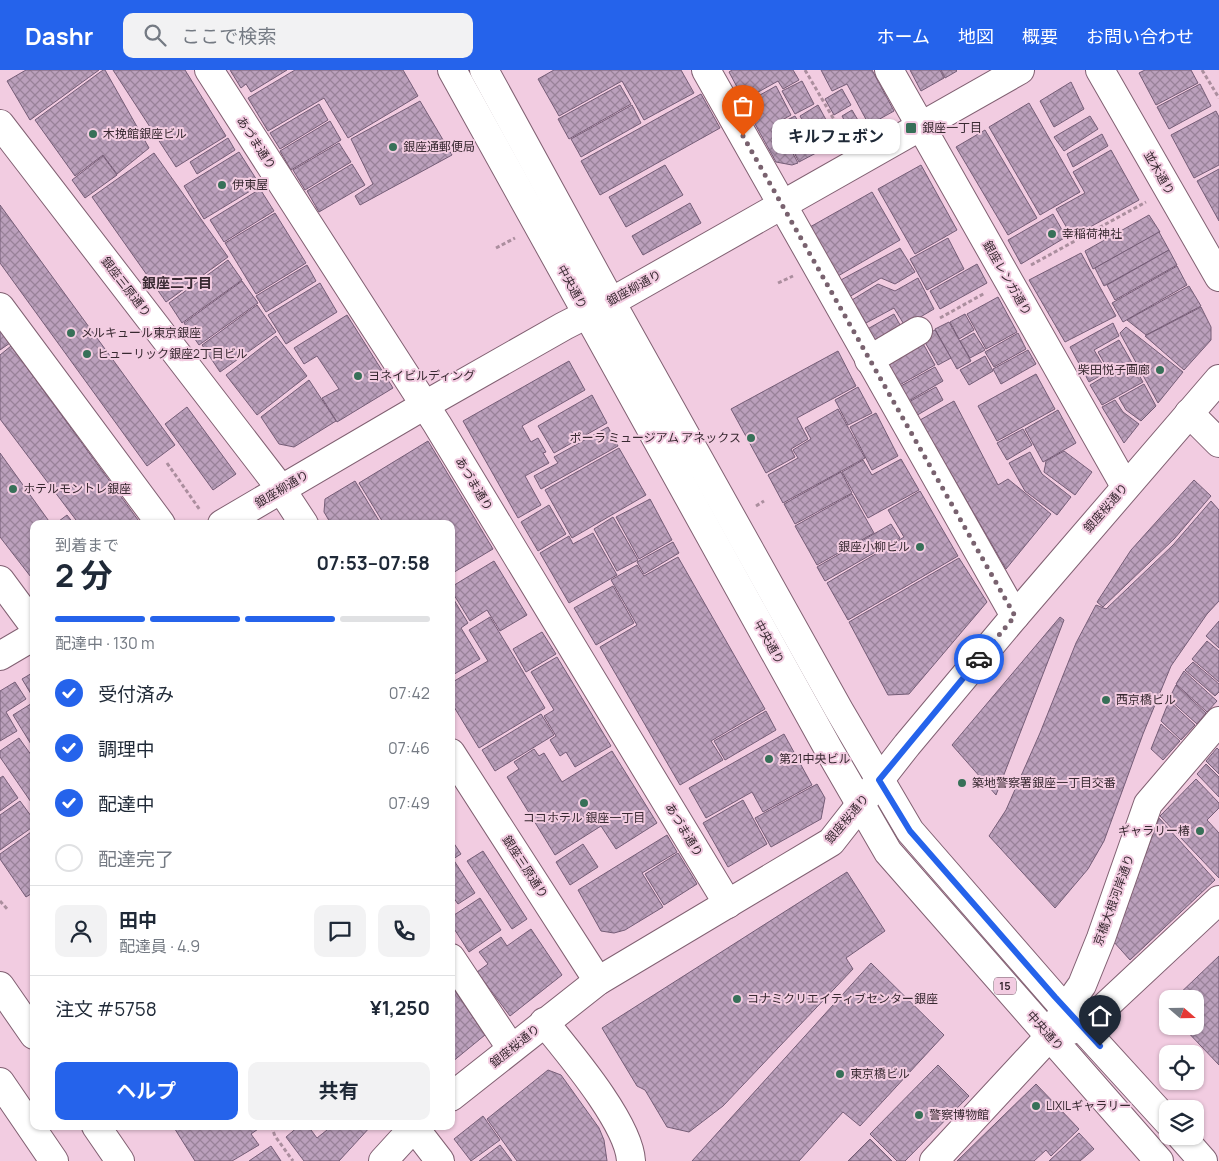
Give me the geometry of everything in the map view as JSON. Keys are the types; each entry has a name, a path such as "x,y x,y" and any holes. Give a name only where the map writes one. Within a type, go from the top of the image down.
{"main road":[{"name":"あづま通り","path":"209,70 424,405 728,904"},
{"name":"中央通り","path":"452,70 586,314 888,852 1159,1161"},
{"name":"15","path":"484,70 611,302 879,780 910,831 1159,1112"},
{"path":"706,70 1015,616"},
{"name":"銀座レンガ通り","path":"889,70 1125,486"},
{"name":"銀座柳通り","path":"211,517 282,488 424,405 782,206 1020,70"},
{"name":"並木通り","path":"1100,70 1219,277"},
{"name":"銀座三原通り","path":"0,124 282,488 302,520"},
{"path":"0,307 157,520"},
{"path":"869,360 918,331"},
{"name":"銀座桜通り","path":"455,1094 598,981 831,842 879,780 1015,616 1219,378"},
{"path":"1189,413 1219,443"},
{"path":"0,580 30,621"},
{"path":"0,656 30,638"},
{"name":"京橋大根河岸通り","path":"934,1161 1049,1037 1074,1018 1082,986 1148,804 1219,721"},
{"name":"銀座三原通り","path":"455,758 598,981"},
{"path":"1074,1018 1137,975 1219,900"},
{"path":"1101,938 1104,964 1110,975 1121,979 1137,975"},
{"path":"455,964 511,1048"},
{"path":"0,986 30,1029"},
{"path":"544,1022 600,1095 621,1127 631,1161"},
{"path":"5,1099 54,1161"},
{"path":"99,1130 120,1161"},
{"path":"383,1161 411,1130"},
{"path":"416,1130 440,1161"},
{"path":"1188,1145 1203,1161"}],"path":[{"path":"805,70 848,144"},
{"path":"1202,70 1219,98"},
{"path":"1023,269 1151,199"},
{"path":"496,248 517,236"},
{"path":"778,283 799,272"},
{"path":"918,331 987,292"},
{"path":"167,463 211,517"},
{"path":"756,506 764,501"},
{"path":"0,901 8,910"},
{"path":"272,1130 293,1161"}],"building":[{"path":"26,70 99,70 30,120 7,81"},
{"name":"木挽館銀座ビル","path":"105,70 149,148 117,174 103,155 75,176 35,120"},
{"path":"113,70 185,70 226,136 176,167"},
{"path":"230,70 287,70 251,92 246,84 241,88"},
{"path":"295,70 403,70 418,96 348,138 324,98 268,131 248,98"},
{"path":"554,70 681,70 694,93 644,120 622,81 559,116 538,79"},
{"path":"732,70 793,70 799,80 783,89 778,81 744,100 729,72"},
{"path":"821,70 872,70 894,111 869,125 847,84 832,91"},
{"path":"910,70 940,70 944,78 921,91"},
{"path":"941,70 956,70 957,71 945,78"},
{"path":"1145,70 1191,70 1198,83 1156,105 1139,73"},
{"path":"802,81 814,104 795,114 782,91"},
{"path":"1071,82 1084,109 1054,127 1040,101"},
{"path":"1200,84 1211,106 1169,129 1157,107"},
{"path":"620,85 631,104 569,139 558,119"},
{"path":"776,86 791,115 777,123 798,163 792,165 776,162 744,104"},
{"path":"842,89 851,105 834,115 825,99"},
{"path":"701,94 720,128 600,195 581,161"},
{"path":"420,101 452,155 360,205 355,196 373,184 351,139"},
{"path":"1029,103 1080,192 1040,215 989,127"},
{"path":"319,104 328,120 280,149 270,133"},
{"path":"632,105 641,123 581,157 571,139"},
{"path":"818,105 837,140 819,151 800,116"},
{"path":"852,110 862,127 851,133 842,116"},
{"path":"1216,111 1219,117 1219,165 1194,178 1171,135"},
{"path":"795,116 816,153 799,162 779,124"},
{"path":"1090,116 1098,129 1064,151 1054,137"},
{"path":"330,121 341,140 291,170 280,151"},
{"path":"985,130 1037,218 1008,235 956,147"},
{"path":"1102,134 1108,146 1073,167 1067,154"},
{"path":"228,138 235,150 197,174 190,162"},
{"path":"339,143 351,162 305,190 293,170"},
{"path":"1111,150 1139,200 1072,237 1056,209 1085,193 1073,172"},
{"name":"伊東屋","path":"239,152 260,185 204,219 184,186"},
{"path":"154,153 228,257 166,302 92,197"},
{"path":"103,156 117,175 85,198 72,180"},
{"path":"352,164 365,185 319,212 307,191"},
{"path":"665,165 683,195 626,227 609,197"},
{"path":"921,165 957,230 915,254 878,189"},
{"path":"1219,169 1219,221 1197,181"},
{"path":"260,189 274,211 224,242 210,220"},
{"path":"872,192 900,240 838,276 810,227"},
{"path":"690,203 701,223 643,255 632,236"},
{"name":"ヒューリック銀座2丁目ビル","path":"0,205 175,445 147,466 0,263"},
{"path":"275,213 306,263 256,294 225,243"},
{"path":"1053,214 1066,237 1021,264 1008,240"},
{"path":"1149,215 1160,232 1093,269 1085,251"},
{"path":"1159,232 1169,250 1104,286 1095,268"},
{"path":"948,238 964,269 927,290 910,259"},
{"path":"900,248 915,272 895,284 881,278 849,297 839,281"},
{"path":"1169,250 1177,265 1115,300 1107,285"},
{"path":"1081,253 1116,316 1065,342 1029,280"},
{"path":"228,260 242,280 182,323 169,303"},
{"path":"977,264 987,283 940,309 930,291"},
{"path":"307,265 316,281 266,312 256,296"},
{"path":"1177,266 1187,285 1123,322 1112,303"},
{"path":"918,278 934,309 905,326 894,308 866,323 852,300 878,284 895,291"},
{"path":"242,281 258,303 199,345 184,323"},
{"path":"320,283 337,312 286,344 268,315"},
{"path":"1189,286 1201,306 1146,335 1127,320"},
{"path":"998,297 1017,332 986,349 967,314"},
{"path":"257,305 276,332 220,372 202,345"},
{"path":"1201,307 1211,327 1211,340 1184,370 1145,336"},
{"path":"894,314 904,332 874,349 864,331"},
{"path":"965,314 974,330 959,339 950,322"},
{"name":"ヨネイビルディング","path":"347,315 393,388 337,422 322,398 339,389 317,356 304,364 294,348"},
{"path":"949,322 971,361 957,369 935,329"},
{"path":"1113,323 1119,336 1094,350 1107,372 1089,382 1070,347"},
{"path":"1126,327 1183,372 1158,403 1120,333"},
{"path":"0,330 10,343 0,350"},
{"path":"935,330 951,358 938,365 922,337"},
{"path":"974,333 985,350 970,358 960,341"},
{"path":"1018,333 1026,349 994,367 985,352"},
{"path":"276,336 307,376 257,415 226,375"},
{"path":"921,340 935,365 896,387 882,362"},
{"path":"1119,340 1143,382 1102,405 1090,385 1110,373 1098,352"},
{"path":"11,346 138,520 76,520 0,419 0,355"},
{"path":"1028,350 1036,364 1001,384 993,369"},
{"path":"838,351 856,386 797,418 808,439 791,449 795,457 766,473 731,409"},
{"path":"985,356 993,371 969,385 960,370"},
{"path":"569,361 585,390 522,426 531,442 538,438 546,452 543,453 549,463 525,476 541,505 518,518 463,421"},
{"path":"935,367 943,381 907,402 899,387"},
{"path":"1036,374 1055,409 997,441 978,406"},
{"path":"309,380 336,421 294,447 279,444 261,417"},
{"path":"1144,384 1156,406 1141,421 1126,410 1119,398"},
{"path":"858,387 872,413 848,425 835,400"},
{"path":"936,387 943,400 914,417 907,403"},
{"path":"592,395 607,423 554,453 538,426"},
{"path":"1115,400 1123,412 1139,424 1124,443 1102,407"},
{"path":"954,401 998,485 1008,479 1051,514 1006,569 920,420"},
{"path":"187,407 236,474 213,490 165,424"},
{"path":"838,409 865,458 783,503 768,475 798,458 793,450 811,439 805,428"},
{"path":"1058,410 1076,443 1043,462 1025,429"},
{"path":"876,413 898,456 872,470 850,427"},
{"path":"608,427 618,446 541,489 534,476 558,463 554,457"},
{"path":"1023,429 1032,445 1007,460 997,443"},
{"path":"428,441 493,549 455,572 455,520 382,520 359,483"},
{"path":"619,448 646,495 572,538 545,490"},
{"path":"1064,451 1092,472 1075,495 1044,472 1046,461"},
{"path":"1030,452 1042,474 1071,497 1057,515 1025,491 1009,463"},
{"name":"ホテルモントレ銀座","path":"0,453 48,520 30,520 30,576 0,537"},
{"path":"901,459 919,490 868,518 842,472 863,460 872,475"},
{"path":"841,472 852,493 795,524 784,504"},
{"path":"1194,480 1211,496 1174,539 1103,607 1097,602 1131,550"},
{"path":"355,481 379,520 329,520 324,512 325,499"},
{"name":"銀座小柳ビル","path":"920,491 958,556 848,620 827,583 904,537 888,510"},
{"path":"852,494 874,533 817,565 795,526"},
{"path":"650,499 672,540 639,559 616,517"},
{"name":"西京橋ビル","path":"1211,501 1219,510 1219,601 1207,614 1171,666 1143,734 1104,841 1088,869 1055,908 989,836 1006,810 1040,733 1076,643 1096,605 1106,609 1173,545"},
{"path":"549,505 566,534 538,551 521,522"},
{"path":"67,515 71,520 60,520"},
{"path":"613,517 638,560 617,571 594,529"},
{"path":"891,524 900,538 825,581 817,567"},
{"path":"593,533 617,575 569,603 540,553 569,536 573,544"},
{"path":"673,542 679,553 644,574 637,562"},
{"path":"678,557 765,709 711,741 723,760 680,785 600,647 637,625 611,580 637,565 644,576"},
{"path":"959,558 987,602 909,694 888,695 849,622"},
{"path":"494,561 527,615 500,631 487,610 470,621 455,597 455,585"},
{"path":"613,586 634,623 596,645 574,608"},
{"path":"455,602 468,623 461,628 480,659 455,674"},
{"path":"490,617 545,708 479,748 455,709 455,681 488,661 469,630"},
{"path":"1060,617 1064,620 996,795 952,745"},
{"path":"1219,621 1219,648 1206,636"},
{"path":"542,632 556,654 526,672 513,649"},
{"path":"1207,641 1219,651 1219,682 1192,659"},
{"path":"557,657 611,746 575,767 566,752 560,756 550,740 556,736 544,716 554,710 531,672"},
{"path":"1193,662 1219,684 1219,692 1215,696 1185,670"},
{"path":"1184,671 1217,701 1207,712 1176,684"},
{"path":"30,674 30,692 22,679"},
{"path":"15,682 26,699 6,712 17,731 0,741 0,691"},
{"path":"1176,685 1206,713 1197,724 1169,699"},
{"path":"1169,701 1195,725 1181,740 1161,721"},
{"path":"30,704 30,743 13,715"},
{"path":"766,711 776,730 725,760 714,741"},
{"path":"541,714 554,735 495,771 482,750"},
{"path":"1161,724 1180,741 1163,760 1151,749"},
{"name":"第21中央ビル","path":"784,734 812,785 763,812 752,792 706,818 689,788"},
{"path":"19,738 30,753 30,801 0,757 0,751"},
{"path":"1217,748 1219,750 1219,774 1206,761"},
{"name":"ココホテル 銀座一丁目","path":"534,749 539,756 544,753 562,782 612,751 657,823 616,849 601,826 555,855 507,777 519,769 514,762"},
{"path":"1206,764 1219,777 1219,797 1197,774"},
{"path":"3,776 18,798 0,811 0,778"},
{"path":"1196,779 1219,803 1219,808 1207,820 1219,833 1219,878 1160,816"},
{"path":"817,784 825,798 821,819 771,847 755,818"},
{"path":"743,800 767,844 728,867 703,823"},
{"path":"20,801 30,815 30,829 0,850 0,815"},
{"path":"1159,818 1215,880 1130,960 1113,941"},
{"path":"30,833 30,894 26,897 0,859 0,854"},
{"path":"667,835 677,852 642,873 663,907 625,930 614,933 601,931 578,890"},
{"path":"583,844 598,867 570,885 556,862"},
{"path":"455,845 461,854 455,858"},
{"path":"483,851 527,919 512,929 467,861"},
{"path":"678,853 697,884 664,905 645,874"},
{"path":"455,862 475,893 458,904 455,900"},
{"name":"コナミクリエイティブセンター銀座","path":"847,872 885,931 846,958 853,969 723,1106 689,1132 667,1127 645,1090 637,1086 602,1028"},
{"path":"480,898 501,930 469,952 455,930 455,914"},
{"path":"531,929 562,975 510,1016 477,972 488,964 479,952 501,937 507,946"},
{"path":"1219,956 1219,1065 1204,1049 1204,1045 1200,1045 1191,1035 1204,1035 1204,990 1183,990"},
{"name":"東京橋ビル","path":"871,963 944,1035 860,1126 843,1112 799,1161 692,1161"},
{"path":"455,991 485,1035 455,1060"},
{"name":"警察博物館","path":"938,1065 969,1096 905,1161 897,1161 870,1134"},
{"path":"548,1070 561,1075 599,1128 604,1140 607,1161 517,1161 487,1119"},
{"name":"LIXILギャラリー","path":"1036,1084 1079,1129 1051,1156 1046,1150 1034,1161 957,1161"},
{"path":"483,1116 500,1140 471,1161 454,1139"},
{"path":"176,1130 257,1130 251,1134 259,1145 232,1161 195,1161"},
{"path":"294,1130 311,1130 317,1138 327,1130 367,1130 339,1161 304,1161 286,1137"},
{"path":"1079,1133 1094,1149 1080,1161 1049,1161"},
{"path":"870,1139 892,1161 848,1161"},
{"path":"500,1145 512,1161 479,1161"},
{"path":"271,1146 281,1161 249,1161"}],"way so far":[{"path":"743,136 1015,616 979,659"}],"place":[{"name":"銀座一丁目","path":"911,128"},
{"name":"木挽館銀座ビル","path":"93,134"},
{"name":"キルフェボン","path":"743,136"},
{"name":"銀座通郵便局","path":"393,147"},
{"name":"伊東屋","path":"222,185"},
{"name":"幸稲荷神社","path":"1052,234"},
{"name":"メルキュール東京銀座","path":"71,333"},
{"name":"ヒューリック銀座2丁目ビル","path":"87,354"},
{"name":"柴田悦子画廊","path":"1160,370"},
{"name":"ヨネイビルディング","path":"358,376"},
{"name":"ポーラ ミュージアム アネックス","path":"751,438"},
{"name":"ホテルモントレ銀座","path":"13,489"},
{"name":"銀座小柳ビル","path":"920,547"},
{"name":"西京橋ビル","path":"1106,700"},
{"name":"第21中央ビル","path":"769,759"},
{"name":"築地警察署銀座一丁目交番","path":"962,783"},
{"name":"ココホテル 銀座一丁目","path":"584,803"},
{"name":"ギャラリー椿","path":"1200,831"},
{"name":"コナミクリエイティブセンター銀座","path":"737,999"},
{"name":"東京橋ビル","path":"840,1074"},
{"name":"LIXILギャラリー","path":"1036,1106"},
{"name":"警察博物館","path":"919,1115"}],"district":[{"name":"銀座二丁目","path":"177,283"}],"route":[{"path":"979,659 879,780 910,831 1100,1046"}]}
